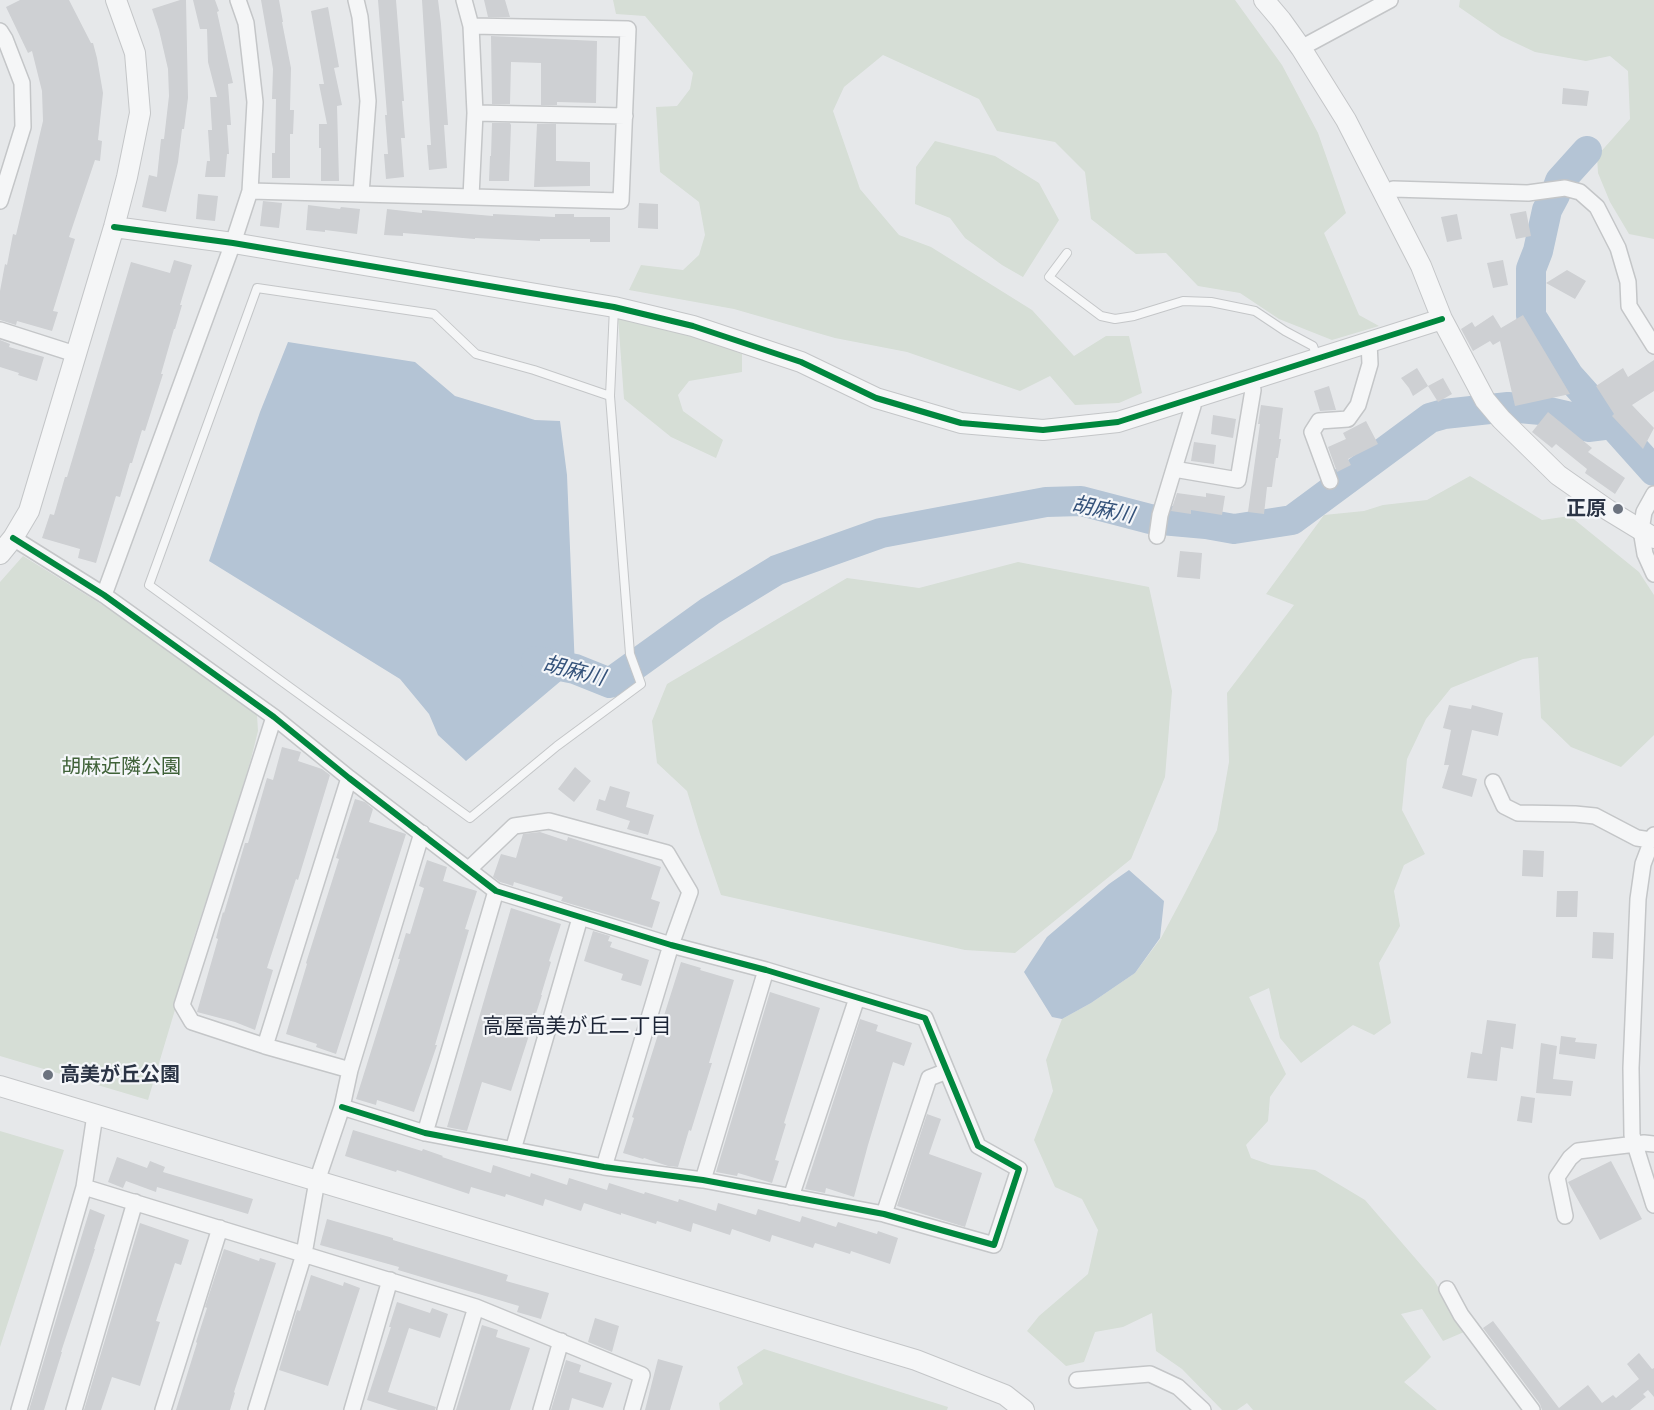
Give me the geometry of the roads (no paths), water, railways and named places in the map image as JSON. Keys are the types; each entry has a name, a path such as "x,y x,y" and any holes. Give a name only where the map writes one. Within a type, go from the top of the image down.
{"street":[{"path":"0,554 29,512 127,177 140,113 135,53 116,0"},
{"path":"104,595 250,191 255,102 246,23 238,0"},
{"path":"356,0 360,17 368,101 361,194"},
{"path":"464,0 471,26 475,113 471,197"},
{"path":"1264,0 1301,48 1346,120 1421,266 1442,319 1485,400 1558,475 1608,510 1648,534"},
{"path":"1301,48 1390,0"},
{"path":"250,191 621,201 628,29 471,26"},
{"path":"0,31 22,83 23,128 0,201"},
{"path":"475,113 625,116"},
{"path":"1385,195 1393,189 1528,193 1565,188 1580,192 1597,207 1618,249 1628,282 1629,306 1654,346"},
{"path":"114,227 233,243 614,307 693,326 790,358 876,398 961,423 1043,430 1118,422 1442,319"},
{"path":"0,330 75,354"},
{"path":"1330,481 1312,432 1319,421 1348,418 1358,405 1370,364 1369,342"},
{"path":"1174,469 1238,480 1253,390 1250,379"},
{"path":"1157,536 1160,515 1193,406 1192,398"},
{"path":"1654,494 1644,512 1648,534 1646,554 1654,574"},
{"path":"13,538 104,595 274,717 496,891 671,945 766,970 925,1018 978,1146 1019,1169 994,1245 884,1214 703,1180 604,1167 425,1133 342,1107"},
{"path":"274,717 182,1005 192,1022 350,1070"},
{"path":"265,1046 349,777"},
{"path":"1493,782 1504,806 1518,813 1595,816 1636,838 1653,838 1643,864 1638,899 1631,1068 1632,1135 1654,1204"},
{"path":"469,869 514,826 549,821 667,853 690,892 671,945 604,1167"},
{"path":"256,1410 304,1254 318,1181 342,1107 350,1070 422,833"},
{"path":"425,1133 496,891"},
{"path":"513,1150 580,918"},
{"path":"703,1180 766,970"},
{"path":"791,1197 857,998"},
{"path":"884,1214 929,1078 947,1071"},
{"path":"0,1086 916,1360 1005,1395 1024,1410"},
{"path":"19,1410 84,1187 95,1115"},
{"path":"1565,1216 1557,1177 1570,1158 1578,1151 1644,1143 1654,1144"},
{"path":"84,1187 476,1307 561,1341 642,1375 632,1410"},
{"path":"74,1410 135,1202"},
{"path":"163,1410 220,1228"},
{"path":"352,1410 390,1281"},
{"path":"1447,1289 1461,1315 1532,1410"},
{"path":"445,1410 476,1307"},
{"path":"541,1410 561,1341"},
{"path":"1077,1380 1150,1374 1178,1387 1203,1410"}],"lane":[{"path":"1067,253 1049,277 1101,316 1115,319 1134,316 1183,301 1211,302 1255,311 1285,332 1313,346 1318,358"},
{"path":"610,396 534,370 476,354 434,315 257,288 149,585 470,818 557,746 641,684 630,654 610,396 614,307"}],"water":[{"path":"288,342 415,362 455,396 535,420 560,421 567,475 575,669 466,761 438,735 429,714 400,679 209,561 260,412"},
{"path":"1129,870 1164,901 1160,938 1135,973 1091,1003 1062,1019 1052,1017 1024,972 1047,937 1109,884"}],"waterway":[{"path":"1587,151 1560,181 1547,210 1538,251 1531,269 1531,316 1569,376 1654,471"},
{"name":"胡麻川","path":"536,661 575,669 610,683 710,611 777,570 881,533 1046,502 1081,501 1150,519 1234,529 1292,520 1430,418 1444,414 1508,407 1541,410 1576,418 1588,427 1612,424"}],"place":[{"name":"正原","path":"1618,509"},
{"name":"高美が丘公園","path":"48,1075"}],"district":[{"name":"高屋高美が丘二丁目","path":"577,1026"}],"park label":[{"name":"胡麻近隣公園","path":"121,767"}]}
